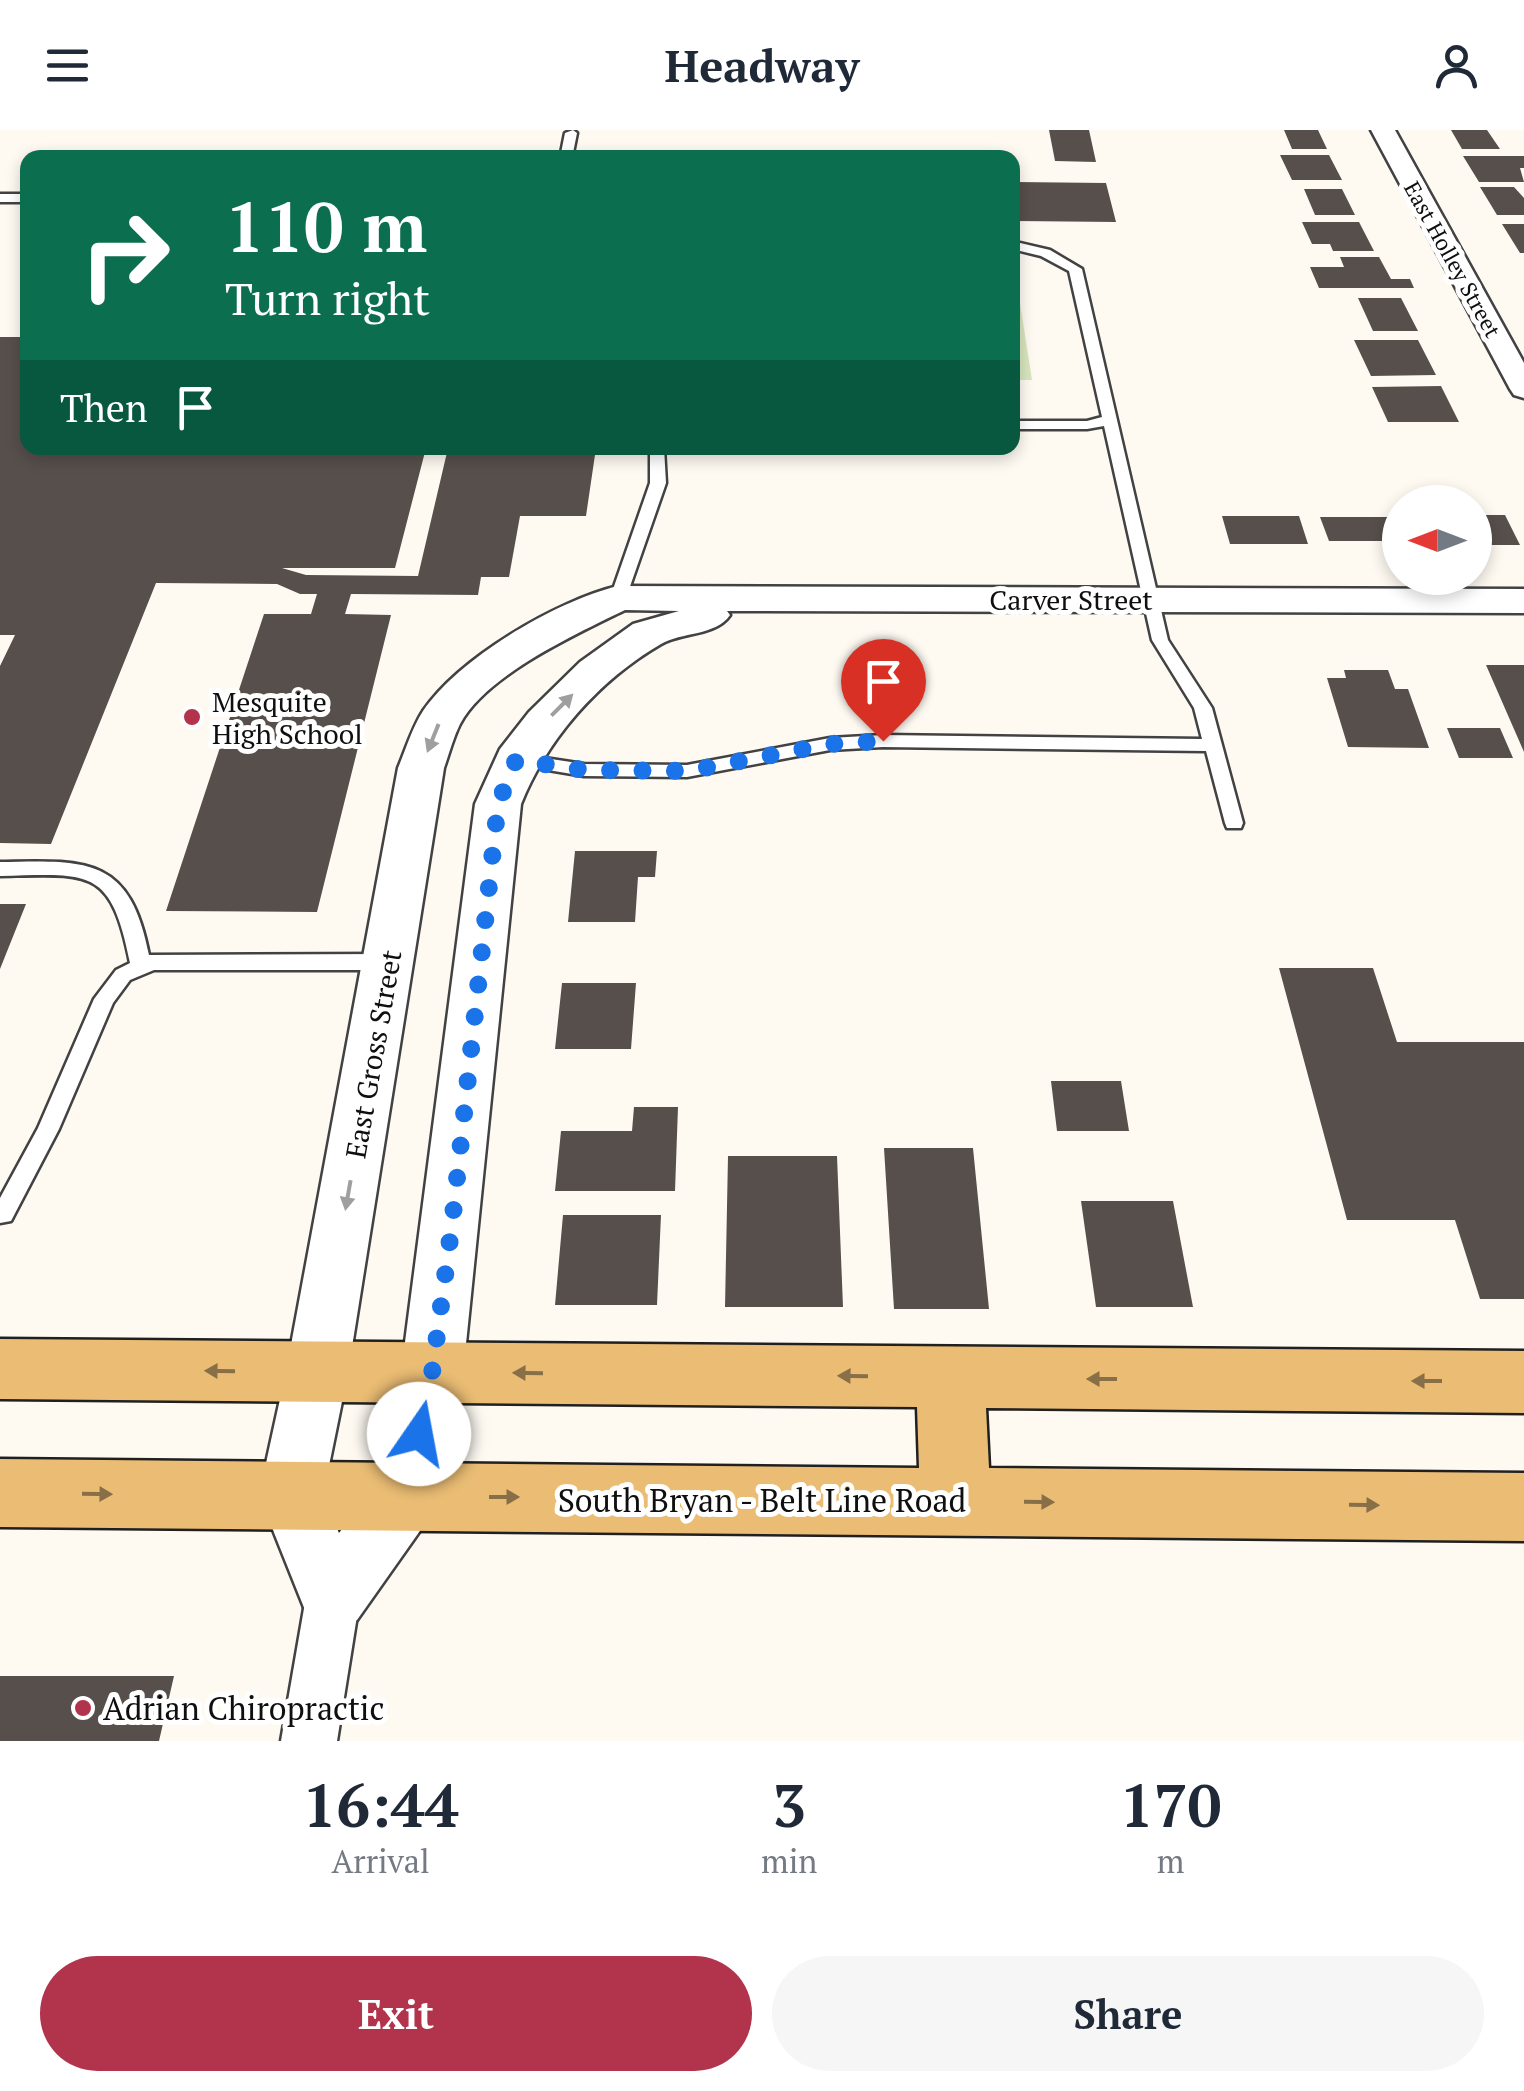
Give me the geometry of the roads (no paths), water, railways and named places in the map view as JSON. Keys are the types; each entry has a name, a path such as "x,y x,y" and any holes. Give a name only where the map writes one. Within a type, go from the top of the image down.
{"main road":[{"path":"0,1369 1524,1382"},
{"path":"950,1378 955,1501"},
{"name":"South Bryan - Belt Line Road","path":"0,1493 1524,1507"}],"street":[{"name":"East Holley Street","path":"1383,130 1524,389"},
{"name":"Carver Street","path":"618,598 1524,601"},
{"name":"East Gross Street","path":"291,1495 318,1372 421,768 442,716 487,672 546,632 618,598"},
{"path":"309,1741 333,1597 406,1496 432,1373 498,804 516,760 545,722 595,672 648,633 767,598"},
{"path":"291,1495 333,1597"}],"lane":[{"path":"567,150 570,133"},
{"path":"1020,247 1045,253 1075,269 1160,640 1203,708 1234,823"},
{"path":"1020,424 1088,426 1110,420"},
{"path":"618,598 658,483 658,455"},
{"path":"516,760 584,770 688,771 830,744 883,741 1212,745"},
{"path":"0,869 86,870 112,886 128,909 141,967"},
{"path":"1,1217 48,1129 104,999 123,975 152,962 388,962"}],"place":[{"name":"Mesquite High School","path":"192,717"},
{"name":"Adrian Chiropractic","path":"83,1708"}]}
